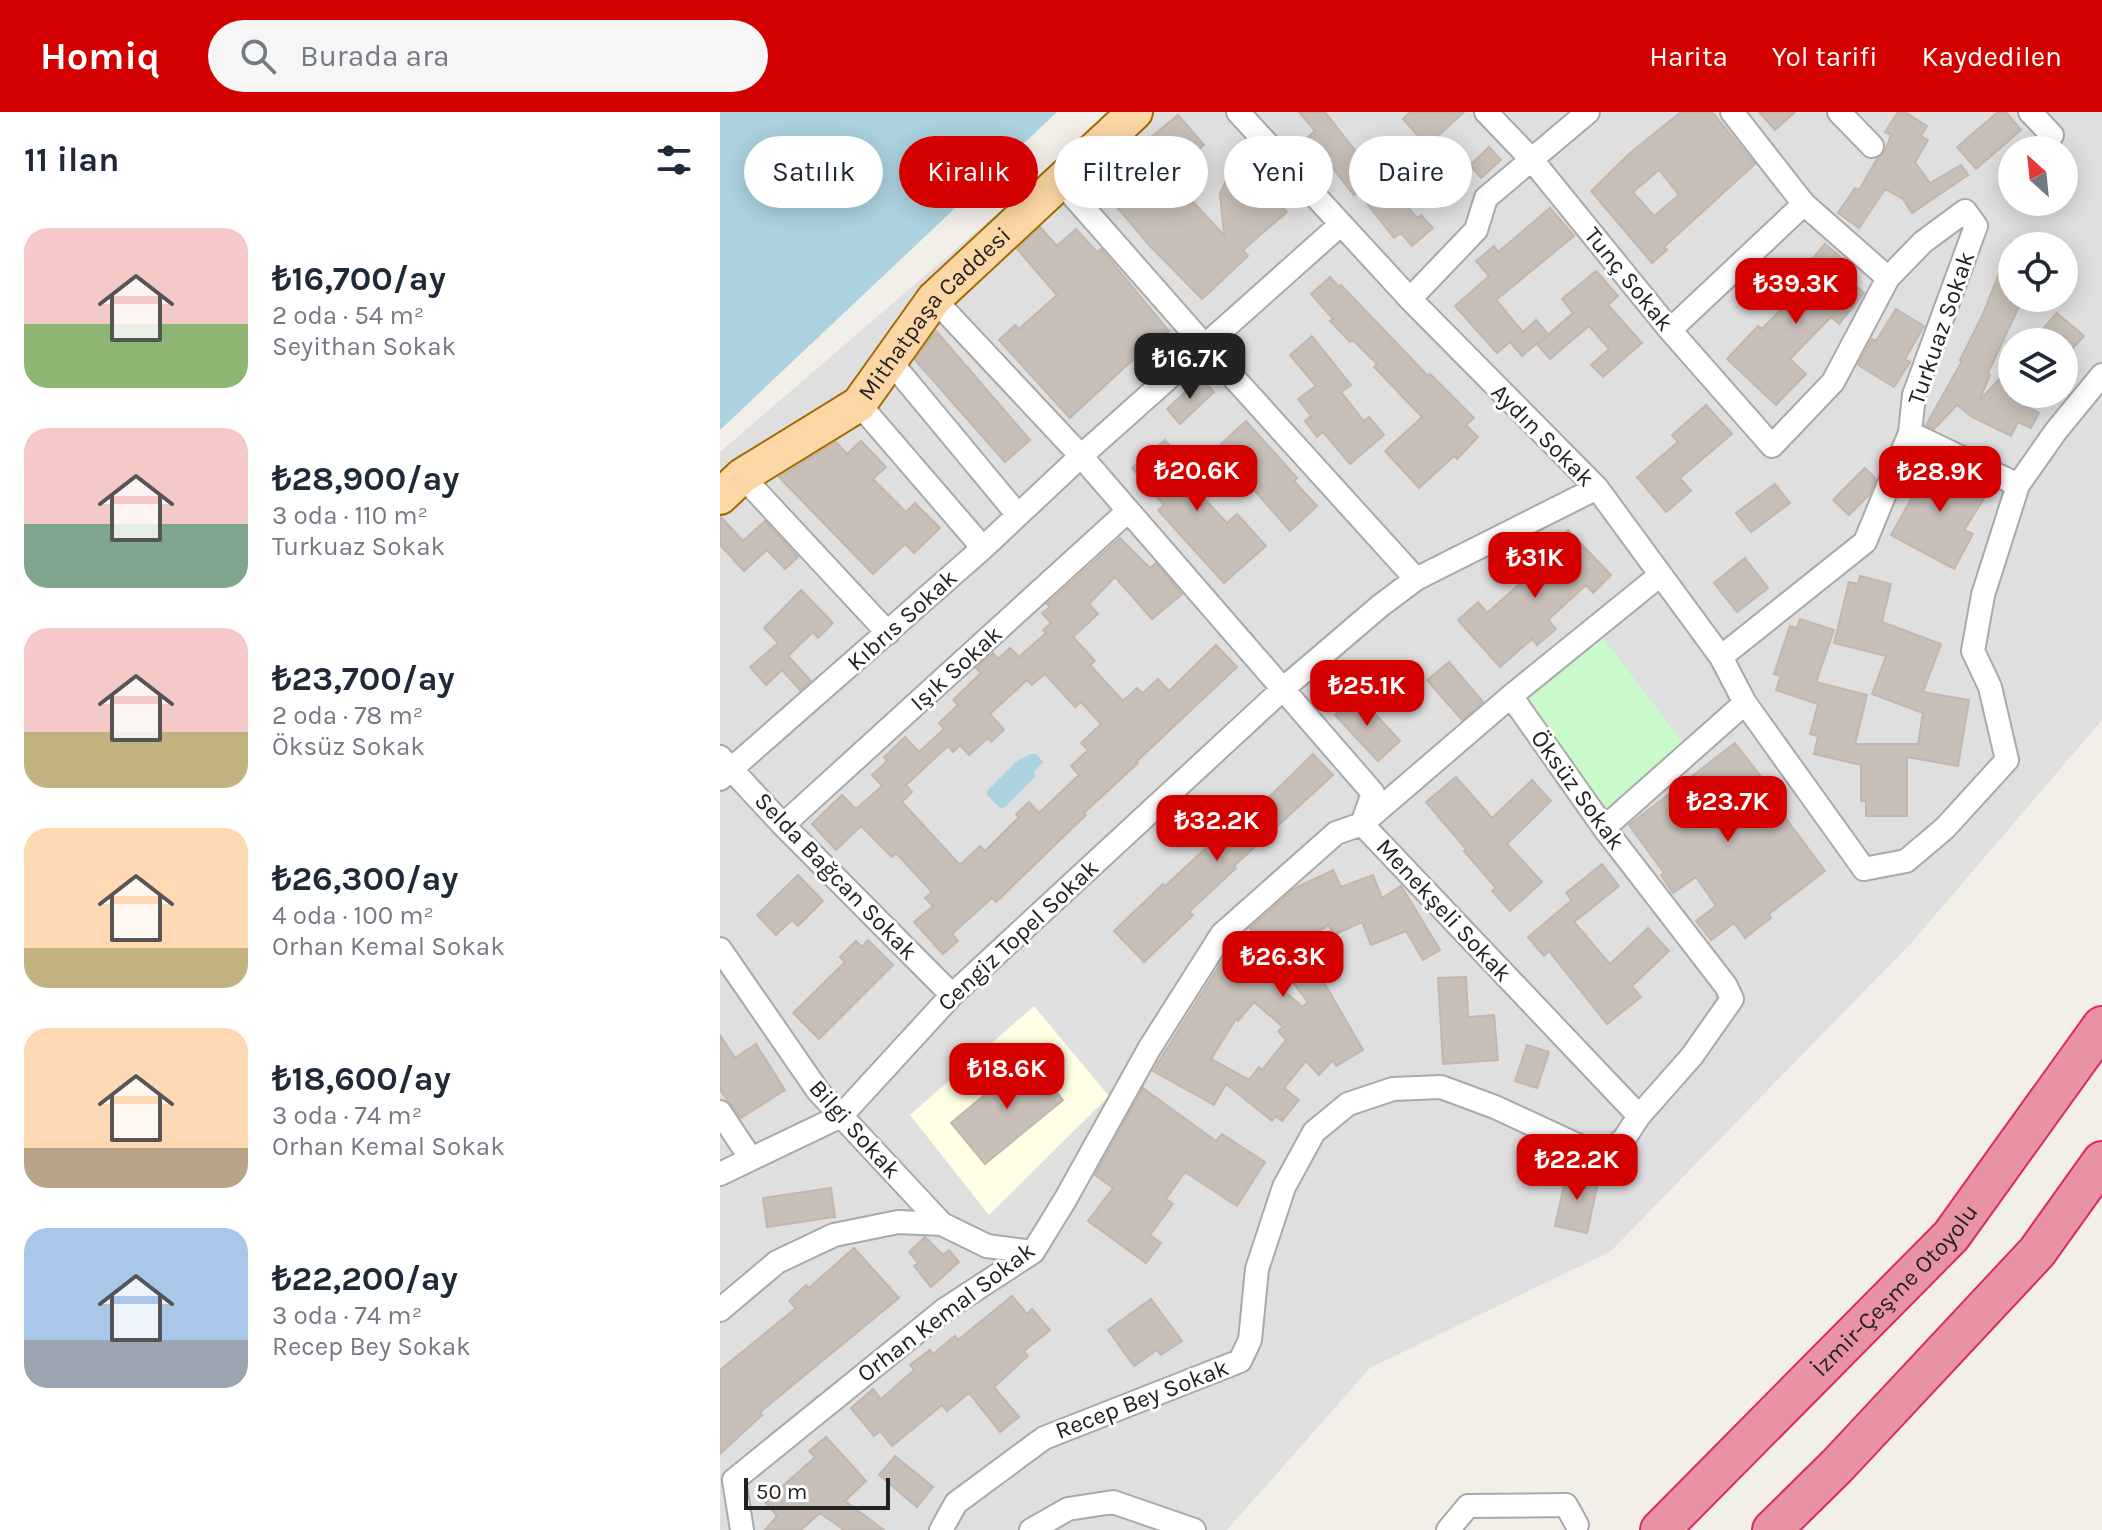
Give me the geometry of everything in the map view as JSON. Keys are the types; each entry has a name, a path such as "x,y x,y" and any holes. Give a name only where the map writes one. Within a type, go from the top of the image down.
{"highway":[{"name":"İzmir-Çeşme Otoyolu","path":"1660,1530 1951,1236 2102,1026"},
{"path":"1772,1530 1837,1466 2037,1252 2102,1161"}],"main road":[{"name":"Mithatpaşa Caddesi","path":"1109,136 1135,112"},
{"name":"Mithatpaşa Caddesi","path":"731,487 859,404 934,299 1054,187"}],"street":[{"name":"Aydın Sokak","path":"1238,112 1410,299 1597,488 1721,657 1745,703 1864,869 1906,861 1945,828 2007,760 1990,687 1973,651 1983,595 2018,485"},
{"name":"Tunç Sokak","path":"1486,112 1532,160 1670,330 1772,446 1833,382 1888,278"},
{"path":"1410,299 1476,230 1486,198 1588,112"},
{"path":"1732,112 1804,204 1888,278"},
{"path":"1839,112 1872,146"},
{"path":"2030,112 2052,135"},
{"path":"1670,330 1804,204"},
{"path":"1084,208 1416,579"},
{"name":"Turkuaz Sokak","path":"1888,278 1923,242 1965,211 1976,226 1914,395 1910,433 2018,485"},
{"name":"Kıbrıs Sokak","path":"724,768 888,633 1340,225"},
{"name":"Menekşeli Sokak","path":"934,299 1081,456 1373,793 1362,824 1639,1116"},
{"path":"891,362 1018,515"},
{"path":"2018,485 2056,431 2102,375"},
{"path":"859,404 983,548"},
{"path":"1721,657 1865,542 1910,433"},
{"path":"731,487 888,633"},
{"name":"Cengiz Topel Sokak","path":"720,1174 841,1116 952,995 1284,688 1416,579 1597,488"},
{"name":"Işık Sokak","path":"783,825 1128,511"},
{"name":"Orhan Kemal Sokak","path":"742,1530 727,1486 944,1310 1033,1252 1149,1049 1222,934 1336,833 1362,824 1511,696 1659,576"},
{"name":"Öksüz Sokak","path":"1511,696 1604,828 1726,986 1732,999"},
{"path":"1604,828 1745,703"},
{"name":"Selda Bağcan Sokak","path":"724,768 952,995"},
{"name":"Bilgi Sokak","path":"720,949 818,1091 942,1224 987,1246 1033,1252"},
{"name":"Recep Bey Sokak","path":"941,1530 956,1503 1044,1438 1167,1387 1240,1361 1250,1340 1257,1269 1284,1187 1314,1132 1348,1104 1393,1089 1441,1087 1495,1107 1603,1157 1624,1139 1639,1116 1692,1056 1732,999"},
{"path":"720,1112 751,1159"},
{"path":"720,1310 777,1262 834,1235 898,1222 942,1224"},
{"path":"1031,1530 1068,1509 1113,1502 1194,1530"},
{"path":"1448,1530 1468,1506 1566,1505 1577,1525"}],"shaded area":[{"path":"1115,112 2102,112 2102,720 1913,941 1611,1251 1370,1368 1227,1530 720,1530 720,452 1003,208 1038,208 1038,178 1054,165 1054,208 1208,208 1208,136 1087,136"},
{"path":"1034,1006 1109,1096 989,1215 910,1115"}],"green space":[{"path":"1600,634 1687,748 1611,814 1522,700"}],"water":[{"path":"720,112 1057,112 1032,136 899,136 899,208 955,208 720,430"},
{"path":"1036,754 1043,762 1034,772 1035,777 1005,807 1000,808 987,795 987,791 1017,761"}],"building":[{"path":"1299,112 1325,112 1349,143 1349,189 1333,169 1333,136 1309,136 1315,131"},
{"path":"1410,112 1464,112 1438,136 1418,136 1403,119"},
{"path":"1681,112 1712,112 1755,164 1664,247 1667,250 1652,263 1591,191 1630,153","holes":["1659,170 1679,195 1654,216 1633,192"]},
{"path":"1759,112 1795,112 1775,130"},
{"path":"1898,112 1905,112 1927,126 1921,136 1928,140 1915,162 1930,183 1961,165 1968,175 1912,213 1903,199 1885,189 1859,228 1838,213 1855,188 1859,190 1885,151 1891,135 1885,132"},
{"path":"1998,112 2006,112 2021,130 2014,136 1998,136 1998,150 1976,169 1957,147"},
{"path":"1178,115 1196,136 1152,136"},
{"path":"1489,147 1501,160 1481,178 1472,163"},
{"path":"1224,185 1224,208 1283,208 1287,212 1243,250 1248,256 1202,299 1118,208 1199,208 1224,235 1220,193"},
{"path":"1371,208 1409,208 1417,218 1421,215 1433,228 1412,246 1401,233 1394,238"},
{"path":"1550,208 1574,236 1496,300 1523,332 1536,320 1548,334 1522,356 1510,342 1497,353 1455,306 1489,276 1476,261 1494,246 1498,252"},
{"path":"1040,227 1057,246 1076,229 1097,252 1101,249 1169,331 1070,418 999,340 1015,325 1019,329 1057,295 1017,249"},
{"path":"1825,244 1844,260 1837,268 1864,293 1839,324 1831,317 1790,359 1806,374 1776,405 1727,359 1758,326 1762,329 1800,290 1792,282"},
{"path":"1596,271 1618,296 1608,305 1642,343 1603,377 1591,365 1609,349 1589,326 1550,359 1537,344 1573,313 1562,299"},
{"path":"1998,276 1998,312 2016,312 2009,328 1998,328 1998,352 1979,401 1998,380 1998,408 2030,408 2039,413 2031,428 2018,422 2011,436 1972,417 1957,405 1934,429 1926,425 1962,361"},
{"path":"1330,277 1474,418 1466,425 1478,437 1457,459 1454,456 1419,488 1385,451 1422,417 1374,367 1377,364 1330,321 1333,319 1311,294"},
{"path":"1896,309 1924,326 1905,359 1910,362 1894,387 1858,365 1872,339 1876,341"},
{"path":"2057,313 2075,328 2044,328"},
{"path":"936,331 1030,440 1005,462 915,360"},
{"path":"1312,336 1351,385 1341,392 1364,421 1369,417 1384,435 1350,464 1323,432 1317,437 1305,421 1311,416 1298,399 1316,386 1290,355"},
{"path":"1200,378 1214,392 1180,424 1167,409"},
{"path":"1706,405 1732,434 1680,478 1691,491 1666,512 1637,477 1678,442 1672,435"},
{"path":"1246,421 1297,478 1294,481 1317,506 1290,531 1248,483 1254,479 1221,444"},
{"path":"1165,440 1196,476 1200,473 1213,488 1203,497 1227,523 1237,514 1266,546 1224,583 1158,510 1164,505 1132,468"},
{"path":"861,441 886,467 873,479 906,512 915,503 940,528 914,553 905,544 873,574 779,477 836,442 847,454"},
{"path":"1931,459 1988,492 1964,530 1973,534 1954,569 1891,535"},
{"path":"1865,468 1876,479 1870,494 1849,515 1833,500"},
{"path":"1775,484 1790,503 1751,532 1736,513"},
{"path":"720,516 743,541 765,521 798,557 785,569 767,550 744,571 720,545"},
{"path":"1568,530 1611,575 1593,593 1586,585 1548,620 1556,629 1537,645 1532,639 1500,667 1458,620 1478,602 1487,613 1525,579 1521,575"},
{"path":"1120,538 1150,568 1156,563 1182,594 1152,619 1115,577 1089,604 1098,614 1073,637 1095,661 1090,665 1123,701 1137,688 1143,693 1158,679 1169,691 1216,645 1237,667 1136,762 996,902 992,898 952,934 958,941 943,954 914,922 933,906 925,898 932,892 896,853 892,857 861,826 836,850 812,824 842,795 856,809 882,786 872,775 887,761 884,757 905,737 919,752 944,729 939,723 958,705 953,700 981,673 976,668 993,653 998,659 1010,648 1019,657 1046,633 1043,630 1051,623 1042,613 1050,607 1047,604","holes":["1045,674 1075,707 1081,702 1101,724 1081,743 1088,750 1071,766 1079,775 1039,813 1029,802 1016,814 1019,817 985,851 980,846 960,865 902,802 912,792 906,785 948,746 953,752 960,745 969,755 988,738 991,742 1004,730 990,714 1027,680 1032,685"]},
{"path":"1745,558 1768,588 1737,612 1714,583"},
{"path":"1860,576 1891,584 1882,622 1941,644 1923,692 1969,700 1958,766 1907,757 1907,816 1866,816 1866,801 1861,801 1861,765 1814,754 1818,736 1810,734 1818,704 1776,690 1781,676 1774,674 1790,626 1797,628 1800,619 1834,630 1816,682 1867,695 1855,744 1918,744 1923,713 1872,694 1886,656 1834,643 1849,582 1858,584"},
{"path":"801,590 833,623 818,638 813,632 788,656 811,681 800,690 782,670 766,685 750,667 778,643 764,628"},
{"path":"1449,662 1483,702 1462,720 1427,680"},
{"path":"1357,694 1400,741 1378,761 1335,715"},
{"path":"1735,743 1766,783 1762,786 1825,871 1769,914 1771,918 1745,938 1734,923 1711,940 1696,921 1716,906 1696,877 1673,893 1661,875 1664,873 1629,825"},
{"path":"1313,754 1333,775 1234,866 1236,868 1189,912 1193,915 1144,962 1114,931 1261,797 1265,801"},
{"path":"1456,777 1492,818 1532,780 1551,801 1507,844 1542,882 1510,911 1492,891 1496,888 1464,851 1466,849 1426,802"},
{"path":"1602,864 1619,886 1574,922 1610,964 1648,928 1669,951 1632,986 1641,997 1607,1024 1549,951 1544,956 1528,937 1572,900 1566,893"},
{"path":"1333,870 1341,887 1373,875 1382,898 1401,886 1440,950 1423,960 1406,931 1371,945 1362,922 1334,935 1329,925 1296,945 1322,979 1363,1050 1336,1066 1333,1060 1319,1075 1306,1061 1284,1088 1299,1100 1282,1121 1276,1116 1272,1121 1226,1084 1214,1105 1153,1071 1231,947 1303,1007 1308,1002 1250,928 1295,888","holes":["1254,1002 1283,1027 1278,1031 1286,1040 1262,1070 1259,1067 1249,1080 1211,1059 1236,1019 1238,1021"]},
{"path":"798,875 823,901 798,926 792,920 776,935 757,915"},
{"path":"868,940 893,965 819,1039 793,1013 845,962 840,957 856,941 862,947"},
{"path":"1466,977 1468,1017 1494,1015 1498,1060 1443,1064 1438,978"},
{"path":"720,1035 735,1058 756,1044 785,1090 741,1118 720,1090"},
{"path":"1527,1045 1549,1052 1537,1088 1515,1081"},
{"path":"1029,1058 1063,1100 985,1164 951,1123"},
{"path":"1143,1088 1216,1141 1222,1134 1265,1162 1237,1206 1185,1172 1166,1199 1173,1204 1150,1235 1161,1243 1146,1263 1088,1221 1113,1188 1095,1175"},
{"path":"1567,1172 1599,1178 1587,1233 1555,1226"},
{"path":"831,1188 835,1217 767,1227 763,1198"},
{"path":"925,1237 943,1255 949,1250 959,1262 931,1287 914,1266 918,1263 909,1252"},
{"path":"854,1248 899,1298 760,1412 762,1415 720,1454 720,1370 796,1308 789,1301 806,1285 809,1288"},
{"path":"1012,1296 1027,1314 1032,1309 1050,1330 1024,1351 1028,1356 994,1387 1019,1417 1000,1432 969,1393 947,1411 942,1405 892,1446 880,1431 874,1436 851,1408 873,1389 881,1399 914,1370 910,1365 930,1350 933,1354 955,1336 958,1340"},
{"path":"1151,1299 1182,1341 1161,1355 1157,1350 1134,1366 1108,1330"},
{"path":"826,1437 866,1481 845,1501 884,1530 844,1530 820,1513 801,1530 765,1530 777,1516 765,1502 815,1457 809,1451"},
{"path":"895,1456 933,1487 917,1507 879,1475"}]}
